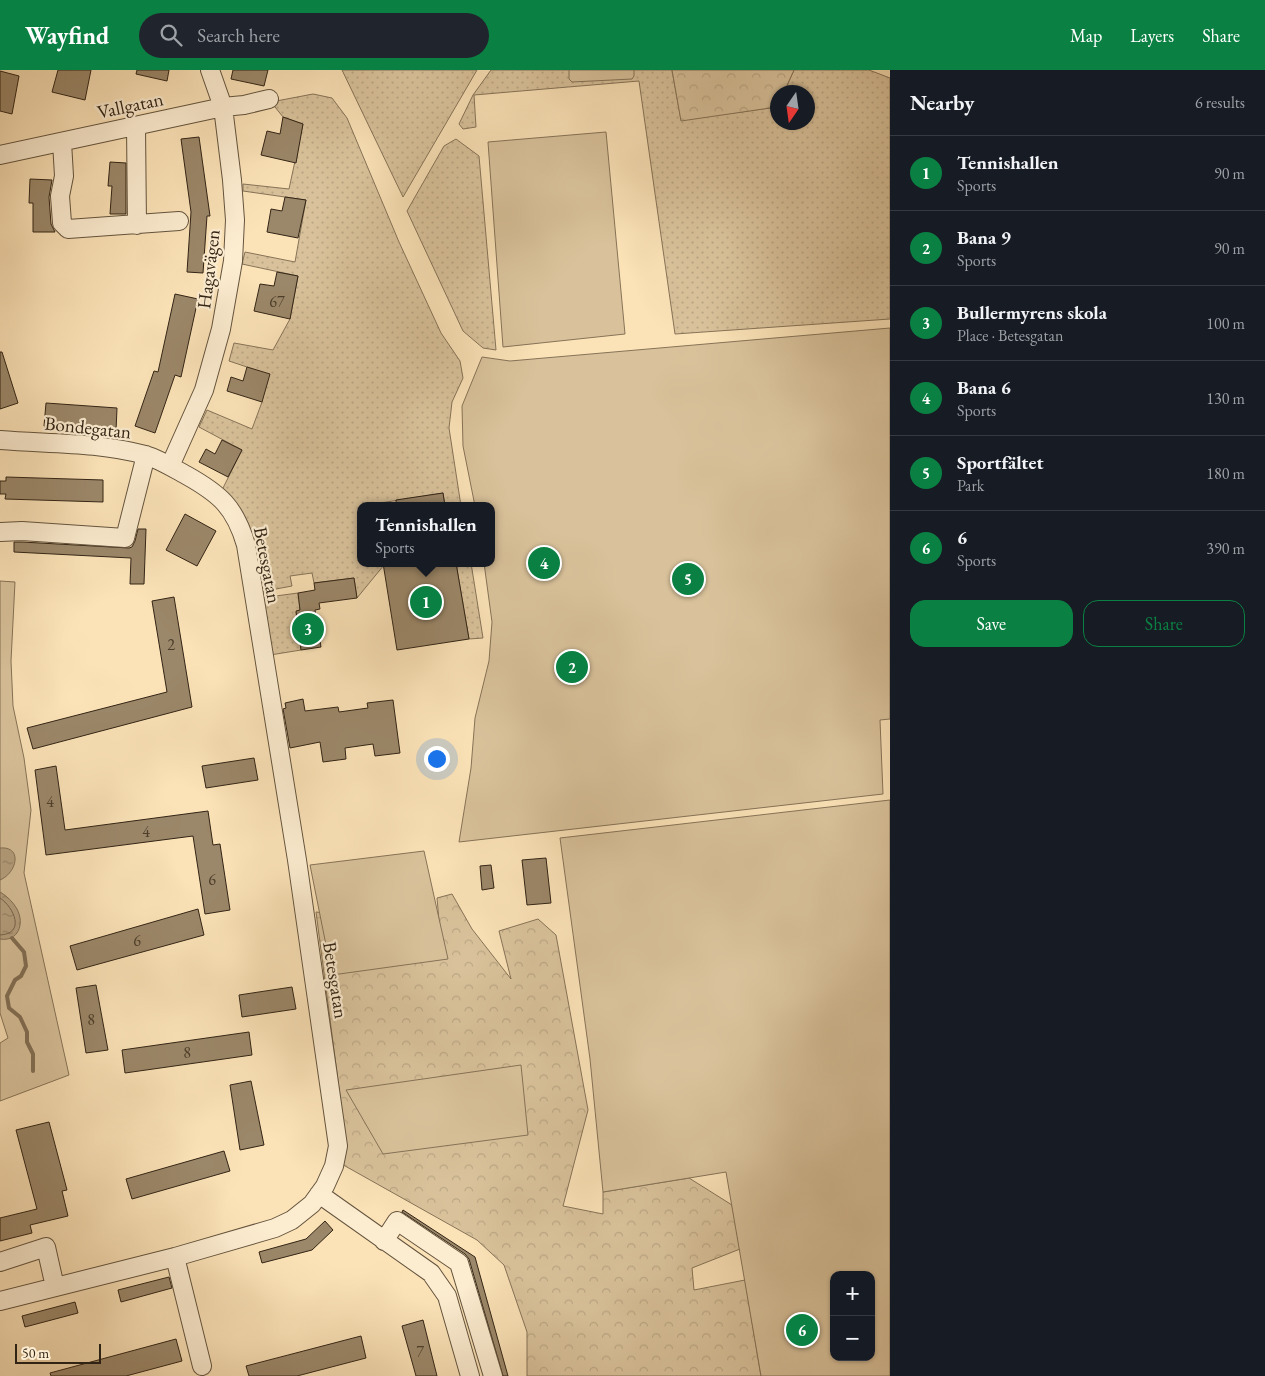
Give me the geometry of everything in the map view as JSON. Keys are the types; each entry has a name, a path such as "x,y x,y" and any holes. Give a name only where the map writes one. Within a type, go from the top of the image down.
{"street":[{"name":"Hagavägen","path":"170,466 204,390 221,329 233,261 235,220 232,180 223,107 210,70"},
{"name":"Vallgatan","path":"0,155 223,107 244,105 269,99"},
{"path":"136,126 137,225"},
{"path":"62,142 64,176 60,196 62,223 68,229 179,221"},
{"name":"Bondegatan","path":"0,440 104,446 146,455 170,466"},
{"path":"0,532 22,531 125,538 146,455"},
{"name":"Betesgatan","path":"0,1300 175,1257 275,1228 292,1220 312,1204 325,1186 334,1166 338,1146 297,836 246,545 240,526 231,510 210,490 170,466"},
{"path":"319,1194 431,1273 447,1296 470,1376"},
{"path":"384,1241 397,1221 459,1262 494,1376"},
{"path":"0,1262 46,1247 55,1287"},
{"path":"175,1257 202,1366"}],"green space":[{"path":"342,70 477,70 403,197"},
{"path":"491,70 672,70 681,120 770,108 770,130 815,130 815,85 787,85 794,70 869,70 890,78 890,319 675,334 639,81 474,95 476,127 463,129 459,124 473,95"},
{"path":"569,70 634,70 634,76 632,79 572,82 569,79"},
{"path":"672,70 794,70 787,85 770,85 770,108 681,121"},
{"path":"313,94 332,98 347,118 399,242 441,333 460,361 463,378 452,402 449,428 460,502 444,502 443,493 387,502 357,502 357,567 382,567 357,598 354,578 314,583 312,573 290,576 292,586 260,592 249,533 240,509 222,490 242,450 199,427 207,410 252,429 262,402 247,367 229,361 234,343 273,350 290,319 298,276 242,264 245,252 295,262 306,200 243,191 243,184 289,189 303,124 283,117 271,102"},
{"path":"606,132 625,334 503,347 488,142"},
{"path":"456,139 479,156 496,350 483,348 463,331 407,211 444,146"},
{"path":"890,328 890,719 880,720 883,794 459,842 471,768 475,718 489,661 492,622 485,567 495,567 495,502 474,502 463,446 462,406 482,357 510,361"},
{"path":"457,567 472,567 483,638 469,639"},
{"path":"0,581 15,582 11,661 13,706 24,758 31,810 24,873 69,1075 0,1101 0,1043 8,1038 0,1013"},
{"path":"298,593 300,610 296,612 301,650 270,655 261,598"},
{"path":"890,800 890,1376 761,1376 726,1172 603,1192 590,1059 560,838"},
{"path":"424,851 448,959 332,975 310,865"},
{"path":"452,894 472,929 511,979 499,931 538,919 556,935 588,1110 563,1206 603,1214 603,1192 689,1178 732,1205 740,1249 692,1268 694,1290 745,1280 761,1376 527,1376 527,1332 504,1265 477,1240 338,1162 346,1142 316,912 341,915 442,954 437,898"},
{"path":"521,1065 528,1135 383,1154 346,1090"}],"water":[{"path":"0,848 12,851 15,855 15,861 10,872 0,880"},
{"path":"0,892 15,906 20,920 18,931 11,938 6,939 0,939"}],"building":[{"path":"58,70 91,70 85,100 52,92"},
{"path":"137,70 169,70 167,81 136,74"},
{"path":"233,70 268,70 264,86 231,79"},
{"path":"0,71 19,76 12,114 0,111"},
{"path":"283,117 303,124 296,163 261,155 267,131 280,134"},
{"path":"199,137 210,216 207,216 203,273 187,272 191,212 181,139"},
{"path":"110,162 126,163 126,214 110,214 112,186 108,186"},
{"path":"30,179 52,180 49,197 51,224 55,232 33,232 33,203 29,203"},
{"path":"285,197 306,200 298,238 267,232 271,209 282,211"},
{"path":"277,272 298,276 290,319 254,311 260,284 274,286"},
{"path":"175,294 198,299 181,377 175,375 155,433 135,426 154,371 158,372"},
{"path":"0,352 2,352 18,403 0,409"},
{"path":"247,367 270,374 262,402 227,391 231,377 243,381"},
{"path":"46,403 117,408 116,431 44,426"},
{"path":"222,440 242,450 228,477 199,462 206,449 215,454"},
{"path":"6,477 103,480 103,502 5,499 6,494 0,494 0,481 6,481"},
{"path":"443,493 444,502 396,502 396,500"},
{"path":"185,514 216,531 197,566 166,550"},
{"path":"138,529 146,529 144,584 130,584 131,558 14,552 14,542 129,548 132,547 135,541"},
{"path":"384,567 457,567 469,639 397,650"},
{"path":"354,578 357,598 319,603 320,609 315,610 321,647 301,650 296,611 300,610 298,593 315,590 314,583"},
{"path":"174,597 192,707 33,749 27,728 167,692 152,601"},
{"path":"303,699 305,711 338,707 339,712 368,708 367,703 393,700 400,753 375,756 373,744 345,748 346,759 323,762 320,742 290,748 283,709 286,708 285,703"},
{"path":"254,758 258,780 206,788 202,766"},
{"path":"56,766 65,830 208,811 213,845 220,844 230,910 205,914 193,836 46,855 35,770"},
{"path":"546,858 551,903 527,905 522,860"},
{"path":"491,865 494,888 482,890 480,866"},
{"path":"198,909 204,935 77,970 70,946"},
{"path":"96,985 108,1050 86,1053 76,988"},
{"path":"292,987 296,1009 242,1017 239,995"},
{"path":"249,1032 252,1055 125,1073 122,1050"},
{"path":"251,1081 264,1145 240,1150 230,1085"},
{"path":"49,1122 67,1190 62,1191 68,1216 30,1225 32,1233 0,1241 0,1218 37,1209 16,1130"},
{"path":"224,1151 230,1171 132,1199 126,1179"},
{"path":"403,1210 475,1257 508,1376 503,1376 469,1259 465,1254 402,1212"},
{"path":"325,1221 333,1230 312,1250 262,1263 259,1252 306,1239"},
{"path":"169,1277 172,1288 121,1302 118,1290"},
{"path":"75,1302 78,1313 25,1327 22,1316"},
{"path":"423,1320 437,1376 416,1376 402,1326"},
{"path":"361,1336 366,1358 297,1376 249,1376 246,1366"},
{"path":"176,1339 182,1361 126,1376 51,1376 50,1373"}],"waterway":[{"path":"12,938 24,952 26,966 21,976 15,980 7,996 9,1008 20,1017 27,1032 27,1042 33,1054 33,1071"}],"place":[{"name":"Bana 6","path":"544,563"},
{"name":"Sportfältet","path":"688,579"},
{"name":"Tennishallen","path":"426,602"},
{"name":"Bullermyrens skola","path":"308,629"},
{"name":"Bana 9","path":"572,667"},
{"name":"6","path":"802,1330"}]}
